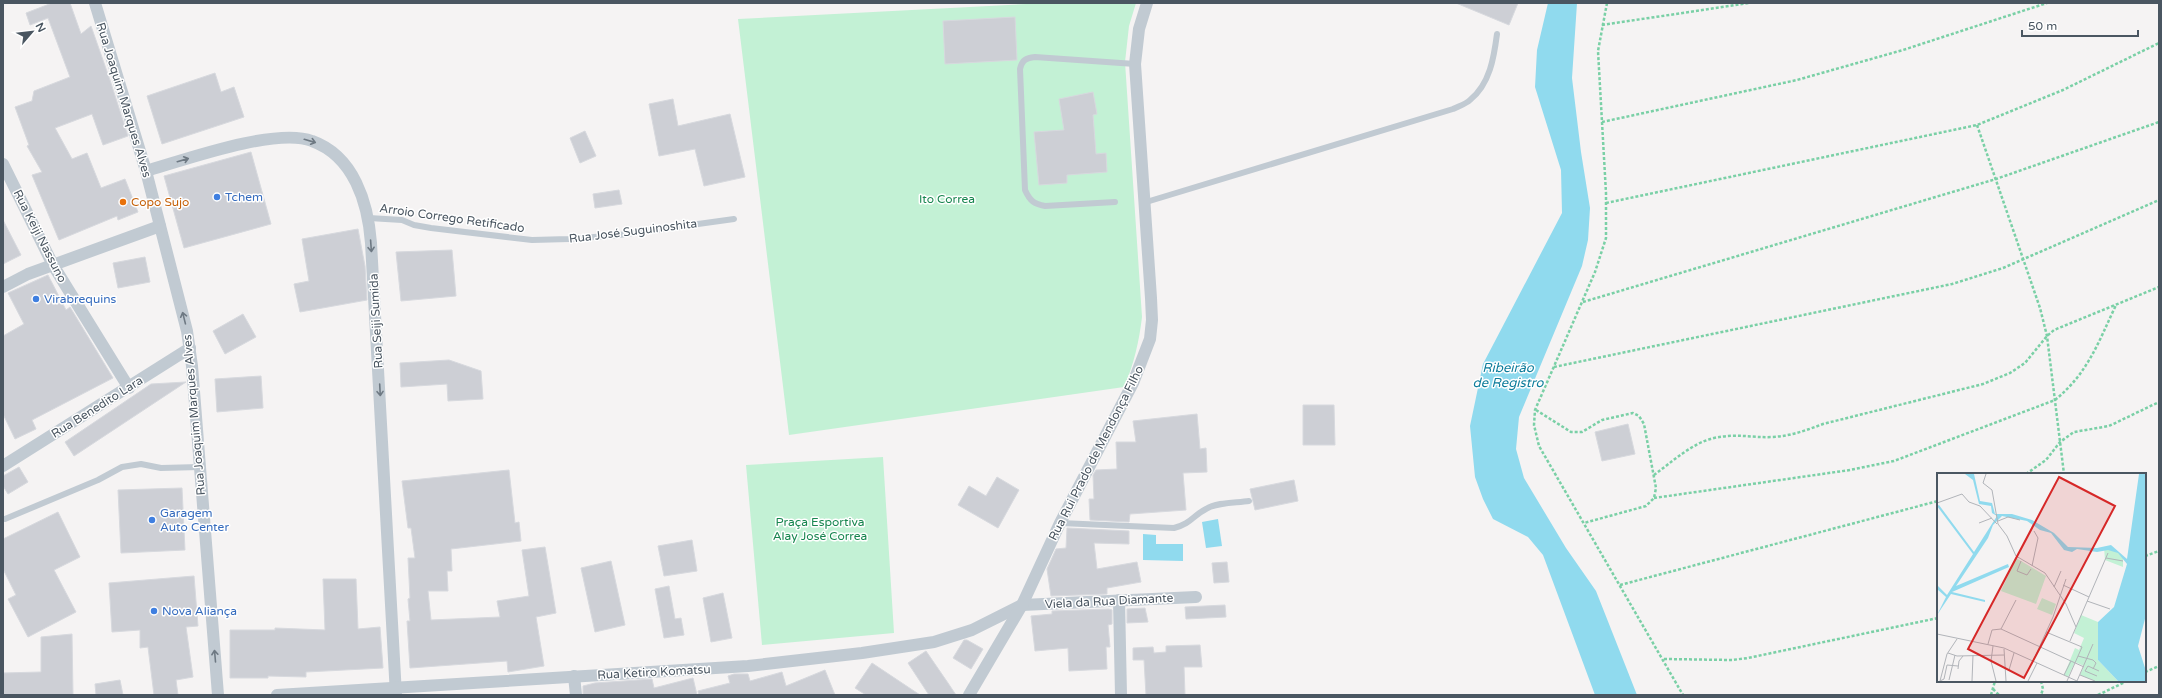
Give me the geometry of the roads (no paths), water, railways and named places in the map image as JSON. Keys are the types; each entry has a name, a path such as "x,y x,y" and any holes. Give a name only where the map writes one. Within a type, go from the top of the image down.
{"street":[{"name":"Rua Joaquim Marques Alves","path":"95,3 146,171 190,348 218,695"},
{"name":"Rua Rui Prado de Mendonça Filho","path":"969,695 1022,605 1060,523 1133,383 1150,339 1152,320 1151,298 1143,203 1135,64 1138,29 1147,3"},
{"name":"Rua Seiji Sumida","path":"146,171 256,141 294,138 312,140 341,160 350,172 363,196 369,218 396,692"},
{"name":"Rua Keiji Nassuno","path":"3,164 53,265 129,388"},
{"path":"3,287 28,274 160,226"},
{"name":"Rua Benedito Lara","path":"3,466 129,388 190,348"},
{"name":"Viela da Rua Diamante","path":"1022,605 1196,597"},
{"path":"1119,600 1121,695"},
{"name":"Rua Ketiro Komatsu","path":"277,695 396,692 574,676 748,666 862,654 934,642 972,630 1022,605"},
{"path":"574,676 576,695"}],"lane":[{"path":"1143,203 1453,109 1471,100 1484,84 1493,64 1497,34"},
{"path":"1115,202 1045,206 1037,205 1030,200 1025,190 1020,69 1021,62 1027,58 1035,57 1135,64"},
{"name":"Arroio Corrego Retificado","path":"369,218 402,220 414,225 430,228 532,240"},
{"name":"Rua José Suguinoshita","path":"532,240 619,235 734,219"},
{"path":"5,518 98,480 122,467 141,464 161,468 200,467"},
{"path":"1060,523 1174,528 1191,522 1201,512 1210,507 1249,501"}],"water":[{"name":"Ribeirão de Registro","path":"1548,3 1577,3 1572,78 1581,152 1590,208 1588,240 1582,266 1519,417 1516,449 1524,478 1566,548 1596,591 1637,695 1595,695 1543,555 1528,537 1493,519 1483,499 1475,477 1470,426 1483,364 1562,213 1561,170 1535,87 1537,50"},
{"path":"1218,519 1222,546 1206,548 1202,522"},
{"path":"1143,534 1156,535 1156,544 1183,544 1183,561 1143,560"}],"place":[{"name":"Tchem","path":"217,197"},
{"name":"Copo Sujo","path":"123,202"},
{"name":"Virabrequins","path":"36,299"},
{"name":"Garagem Auto Center","path":"152,520"},
{"name":"Nova Aliança","path":"154,611"}],"park label":[{"name":"Ito Correa","path":"947,199"},
{"name":"Praça Esportiva Alay José Correa","path":"820,529"}]}
